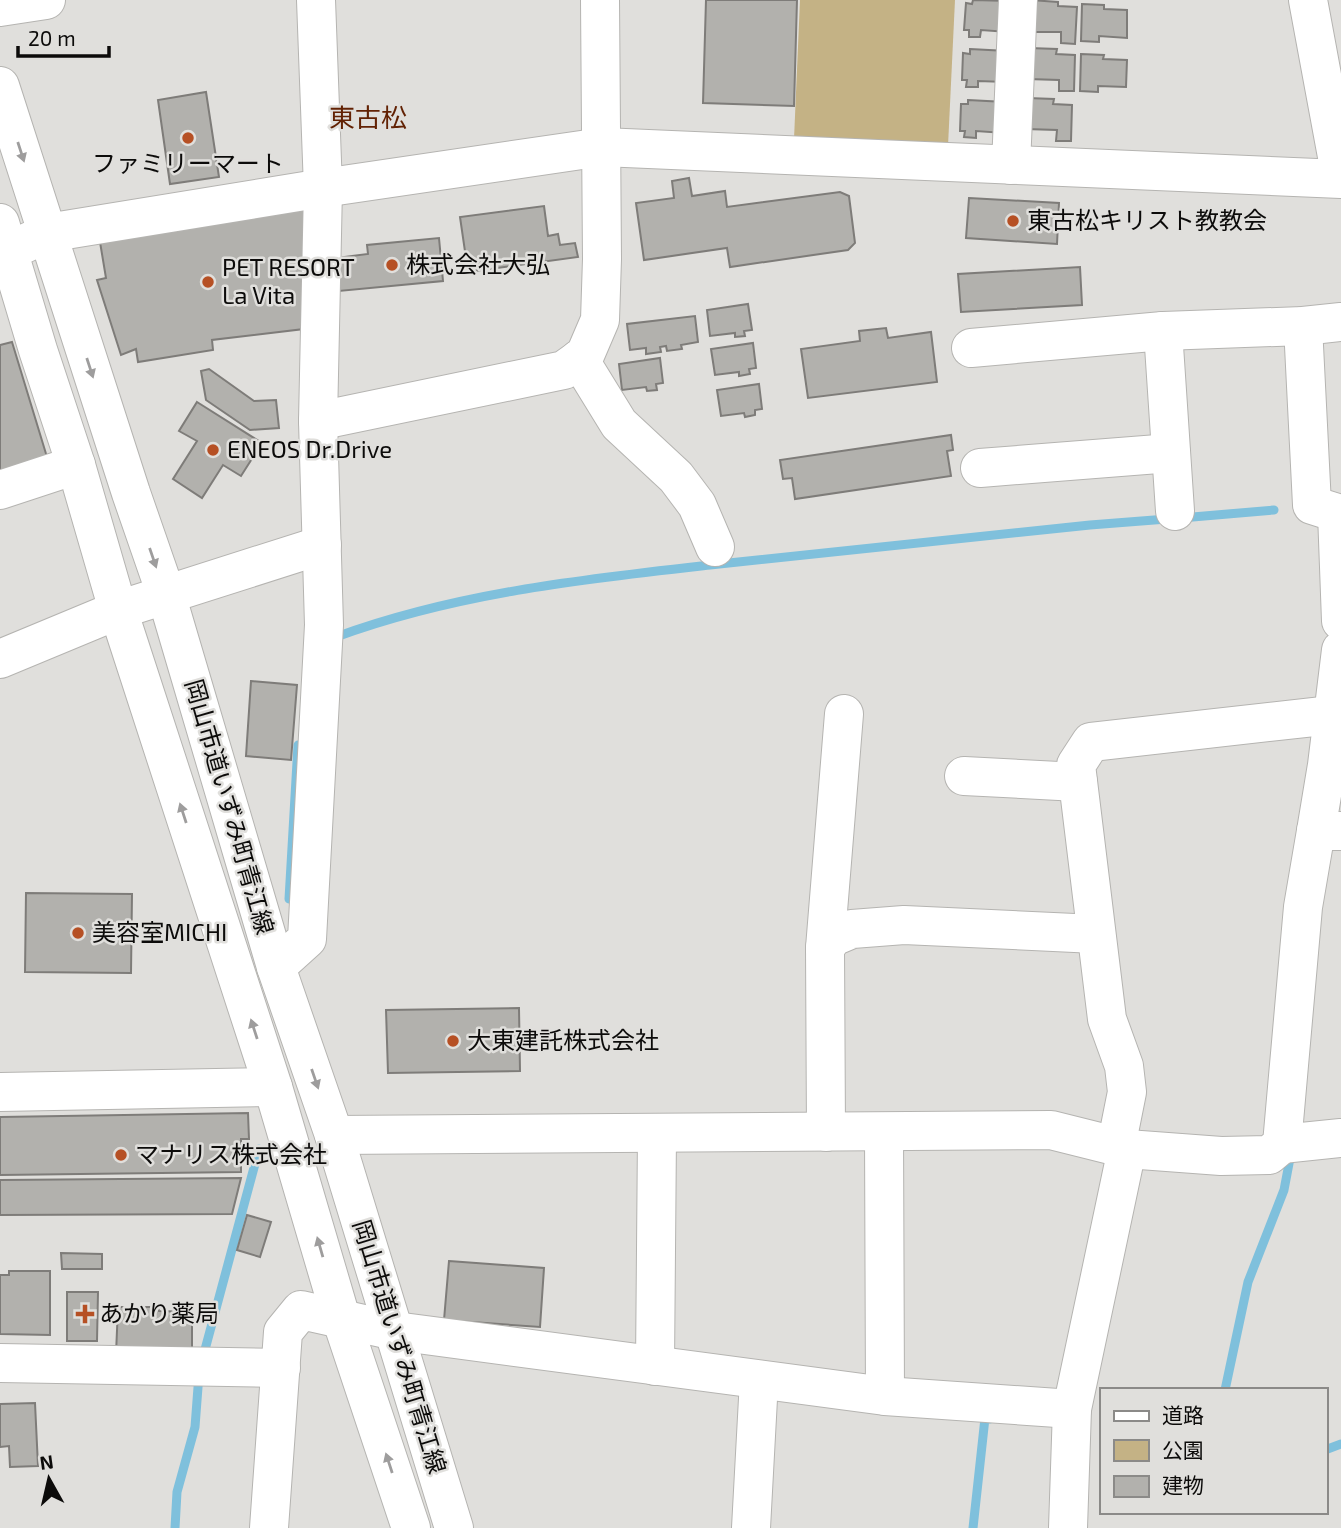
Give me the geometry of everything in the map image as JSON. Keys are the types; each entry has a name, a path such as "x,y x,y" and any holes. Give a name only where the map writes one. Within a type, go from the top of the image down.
{"street":[{"path":"0,7 46,0"},
{"path":"276,967 307,939 324,625 318,421 323,188 316,0"},
{"path":"318,421 564,370 585,355 600,320 600,0"},
{"path":"1011,164 1018,0"},
{"path":"3,243 47,233 323,188 602,147 1341,178 1308,0"},
{"name":"岡山市道いずみ町青江線","path":"0,86 166,594 276,967 334,1135 454,1528"},
{"name":"岡山市道いずみ町青江線","path":"3,243 76,466 118,610 273,1087 341,1318 411,1528"},
{"path":"971,348 1163,331 1341,322"},
{"path":"1303,326 1312,505 1337,513 1341,621"},
{"path":"1163,331 1175,511"},
{"path":"579,359 619,424 677,477 697,505 715,547"},
{"path":"980,468 1171,453"},
{"path":"0,489 76,466"},
{"path":"0,659 118,610 322,545"},
{"path":"1290,1144 1303,907 1329,831 1328,765 1341,650"},
{"path":"826,1132 825,948 844,714"},
{"path":"1068,1528 1072,1409 1128,1149 1124,1066 1107,1019 1076,765 1091,742 1332,715"},
{"path":"964,776 1078,782"},
{"path":"825,948 833,937 852,929 904,925 1096,934"},
{"path":"0,1092 273,1087"},
{"path":"334,1135 1051,1130 1128,1149 1221,1156 1269,1155 1290,1144 1341,1138"},
{"path":"884,1132 885,1396"},
{"path":"655,1366 657,1134"},
{"path":"269,1528 283,1332 301,1310 395,1331 759,1380 885,1396 1072,1409"},
{"path":"0,1363 281,1368"},
{"path":"751,1528 759,1380"}],"green space":[{"path":"800,0 955,0 948,146 794,139"}],"building":[{"path":"706,0 797,0 794,106 703,103"},
{"path":"973,0 1010,1 1008,32 981,30 980,37 969,37 969,30 964,30 966,3 972,4"},
{"path":"1031,0 1077,7 1075,44 1061,43 1061,32 1030,32"},
{"path":"1082,4 1127,10 1127,38 1099,36 1099,42 1081,41"},
{"path":"1029,48 1057,49 1056,54 1075,55 1074,91 1059,91 1059,80 1028,79"},
{"path":"970,49 1007,51 1006,82 978,81 978,87 966,87 967,80 962,80 963,53 970,54"},
{"path":"1081,54 1104,55 1103,59 1127,60 1126,87 1098,86 1098,92 1080,91"},
{"name":"ファミリーマート","path":"206,92 219,177 170,184 158,100"},
{"path":"1027,98 1054,99 1053,104 1072,105 1071,141 1056,141 1057,130 1026,129"},
{"path":"968,100 1005,102 1004,133 976,131 976,138 964,137 965,131 960,131 961,104 968,104"},
{"path":"689,178 692,196 725,191 727,207 840,192 849,196 855,243 848,250 730,267 727,248 644,260 636,203 674,198 672,181"},
{"name":"東古松キリスト教教会","path":"969,198 1059,203 1057,244 966,238"},
{"path":"310,205 312,328 212,340 213,350 138,362 136,349 121,355 97,280 106,278 99,236"},
{"path":"544,206 548,236 558,234 560,245 575,243 578,257 468,272 460,217"},
{"path":"439,238 443,281 339,291 336,258 368,254 367,245"},
{"path":"1080,267 1082,305 961,312 958,274"},
{"path":"748,304 752,330 744,331 745,336 735,337 735,333 710,336 707,310"},
{"path":"695,316 698,342 681,345 682,349 667,351 666,346 660,347 661,352 646,354 646,348 630,350 627,324"},
{"path":"886,328 888,338 931,332 937,382 808,398 801,349 860,341 859,331"},
{"path":"12,342 47,457 0,471 0,345"},
{"path":"753,343 756,368 749,369 750,374 739,376 739,372 715,375 711,349"},
{"path":"660,358 663,383 656,384 657,390 647,391 646,387 622,390 619,364"},
{"path":"209,369 254,401 276,400 279,428 250,430 206,400 201,371"},
{"path":"759,384 762,409 755,410 755,415 745,417 744,413 721,416 717,390"},
{"path":"197,402 262,443 241,476 223,465 202,498 173,479 197,441 179,431"},
{"path":"951,435 953,450 947,451 951,476 795,499 792,478 783,479 780,460"},
{"path":"251,681 297,685 291,760 246,756"},
{"path":"26,893 132,894 131,973 25,972"},
{"path":"519,1008 520,1071 388,1073 386,1010"},
{"name":"マナリス株式会社","path":"248,1113 249,1139 241,1139 241,1172 0,1175 0,1117"},
{"path":"241,1178 232,1214 0,1215 0,1180"},
{"path":"247,1215 271,1222 260,1257 237,1250"},
{"path":"61,1253 102,1254 102,1269 62,1269"},
{"path":"449,1261 544,1268 540,1327 444,1320"},
{"path":"9,1271 50,1271 50,1335 0,1334 0,1275 9,1275"},
{"path":"67,1292 98,1292 97,1341 67,1341"},
{"path":"118,1307 158,1307 159,1311 192,1312 192,1354 116,1354"},
{"path":"35,1403 38,1466 10,1467 9,1446 0,1447 0,1404"}],"waterway":[{"path":"1181,518 1274,510"},
{"path":"336,637 427,609 568,582 1167,519"},
{"path":"289,899 298,745"},
{"path":"203,1357 259,1149"},
{"path":"1225,1388 1248,1282 1284,1190 1291,1153"},
{"path":"175,1528 177,1492 195,1427 199,1374"},
{"path":"973,1528 985,1418 990,1419"},
{"path":"1327,1449 1341,1444"}],"place":[{"name":"ファミリーマート","path":"188,138"},
{"name":"東古松キリスト教教会","path":"1013,221"},
{"name":"株式会社大弘","path":"392,265"},
{"name":"PET RESORT La Vita","path":"208,282"},
{"name":"ENEOS Dr.Drive","path":"213,450"},
{"name":"美容室MICHI","path":"78,933"},
{"name":"大東建託株式会社","path":"453,1041"},
{"name":"マナリス株式会社","path":"121,1155"},
{"name":"あかり薬局","path":"85,1314"}],"district":[{"name":"東古松","path":"368,118"}]}
